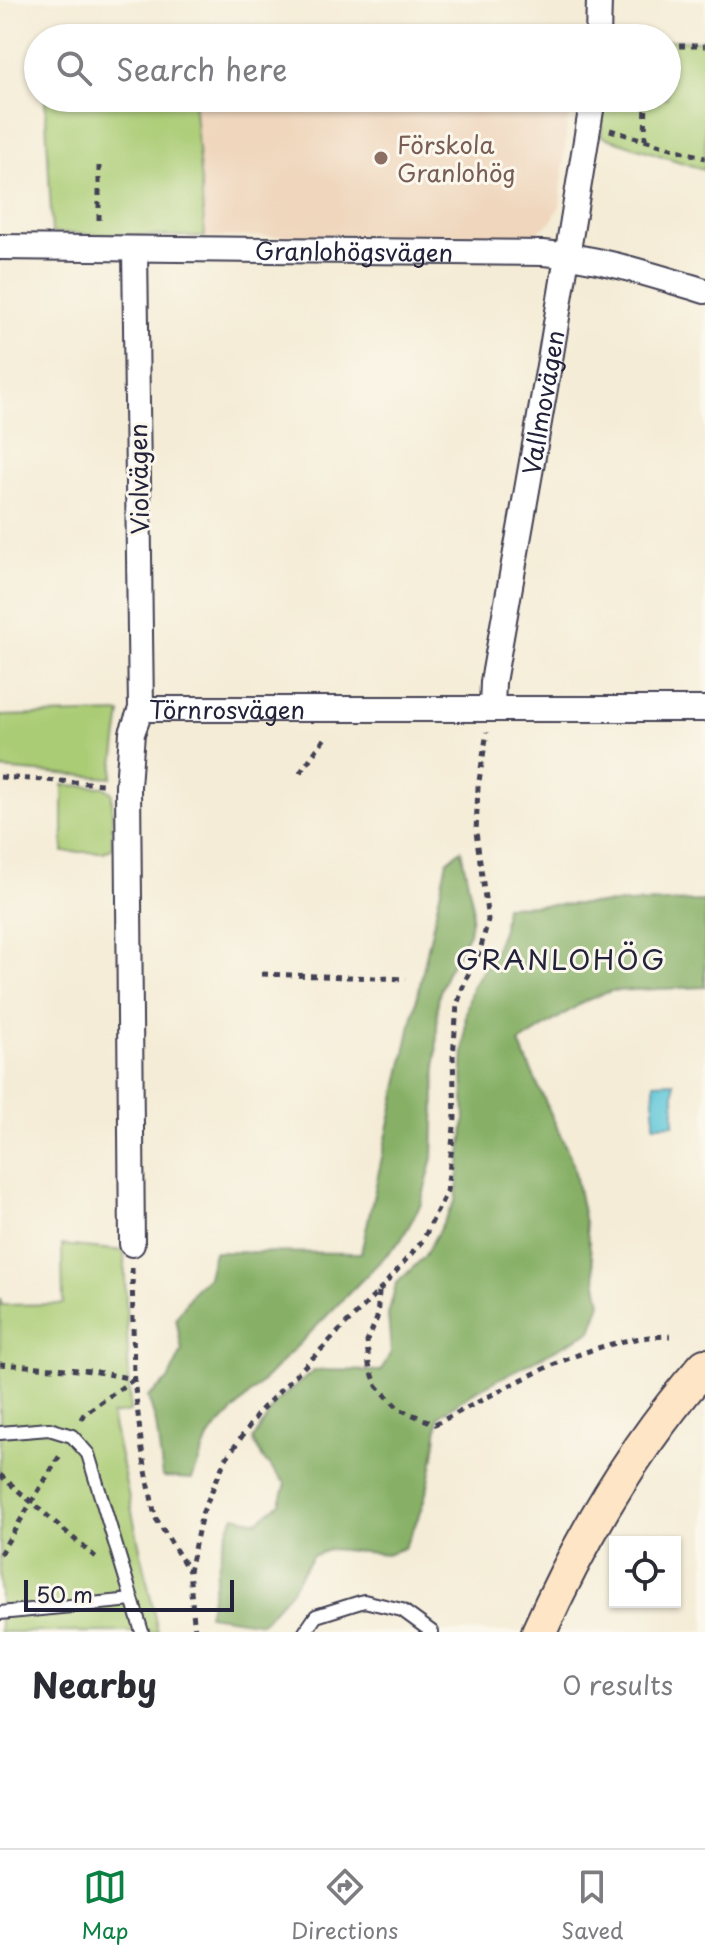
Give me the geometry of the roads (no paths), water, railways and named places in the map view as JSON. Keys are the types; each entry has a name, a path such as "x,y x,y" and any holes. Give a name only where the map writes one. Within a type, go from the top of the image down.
{"street":[{"path":"598,24 599,0"},
{"name":"Vallmovägen","path":"492,708 493,682 591,112"},
{"name":"Granlohögsvägen","path":"0,247 568,255 705,291"},
{"name":"Violvägen","path":"135,250 141,709"},
{"name":"Törnrosvägen","path":"132,1244 128,786 132,733 141,709 705,709"},
{"path":"539,1632 562,1581 606,1504 651,1436 705,1366"}],"lane":[{"path":"0,1433 49,1429 72,1436 88,1454 142,1632"},
{"path":"0,1613 132,1600"},
{"path":"305,1632 316,1616 364,1601 402,1610 432,1632"}],"water":[{"path":"674,1082 674,1124 654,1125 654,1083"}],"place":[{"name":"Förskola Granlohög","path":"381,158"}],"district":[{"name":"GRANLOHÖG","path":"561,958"}]}
